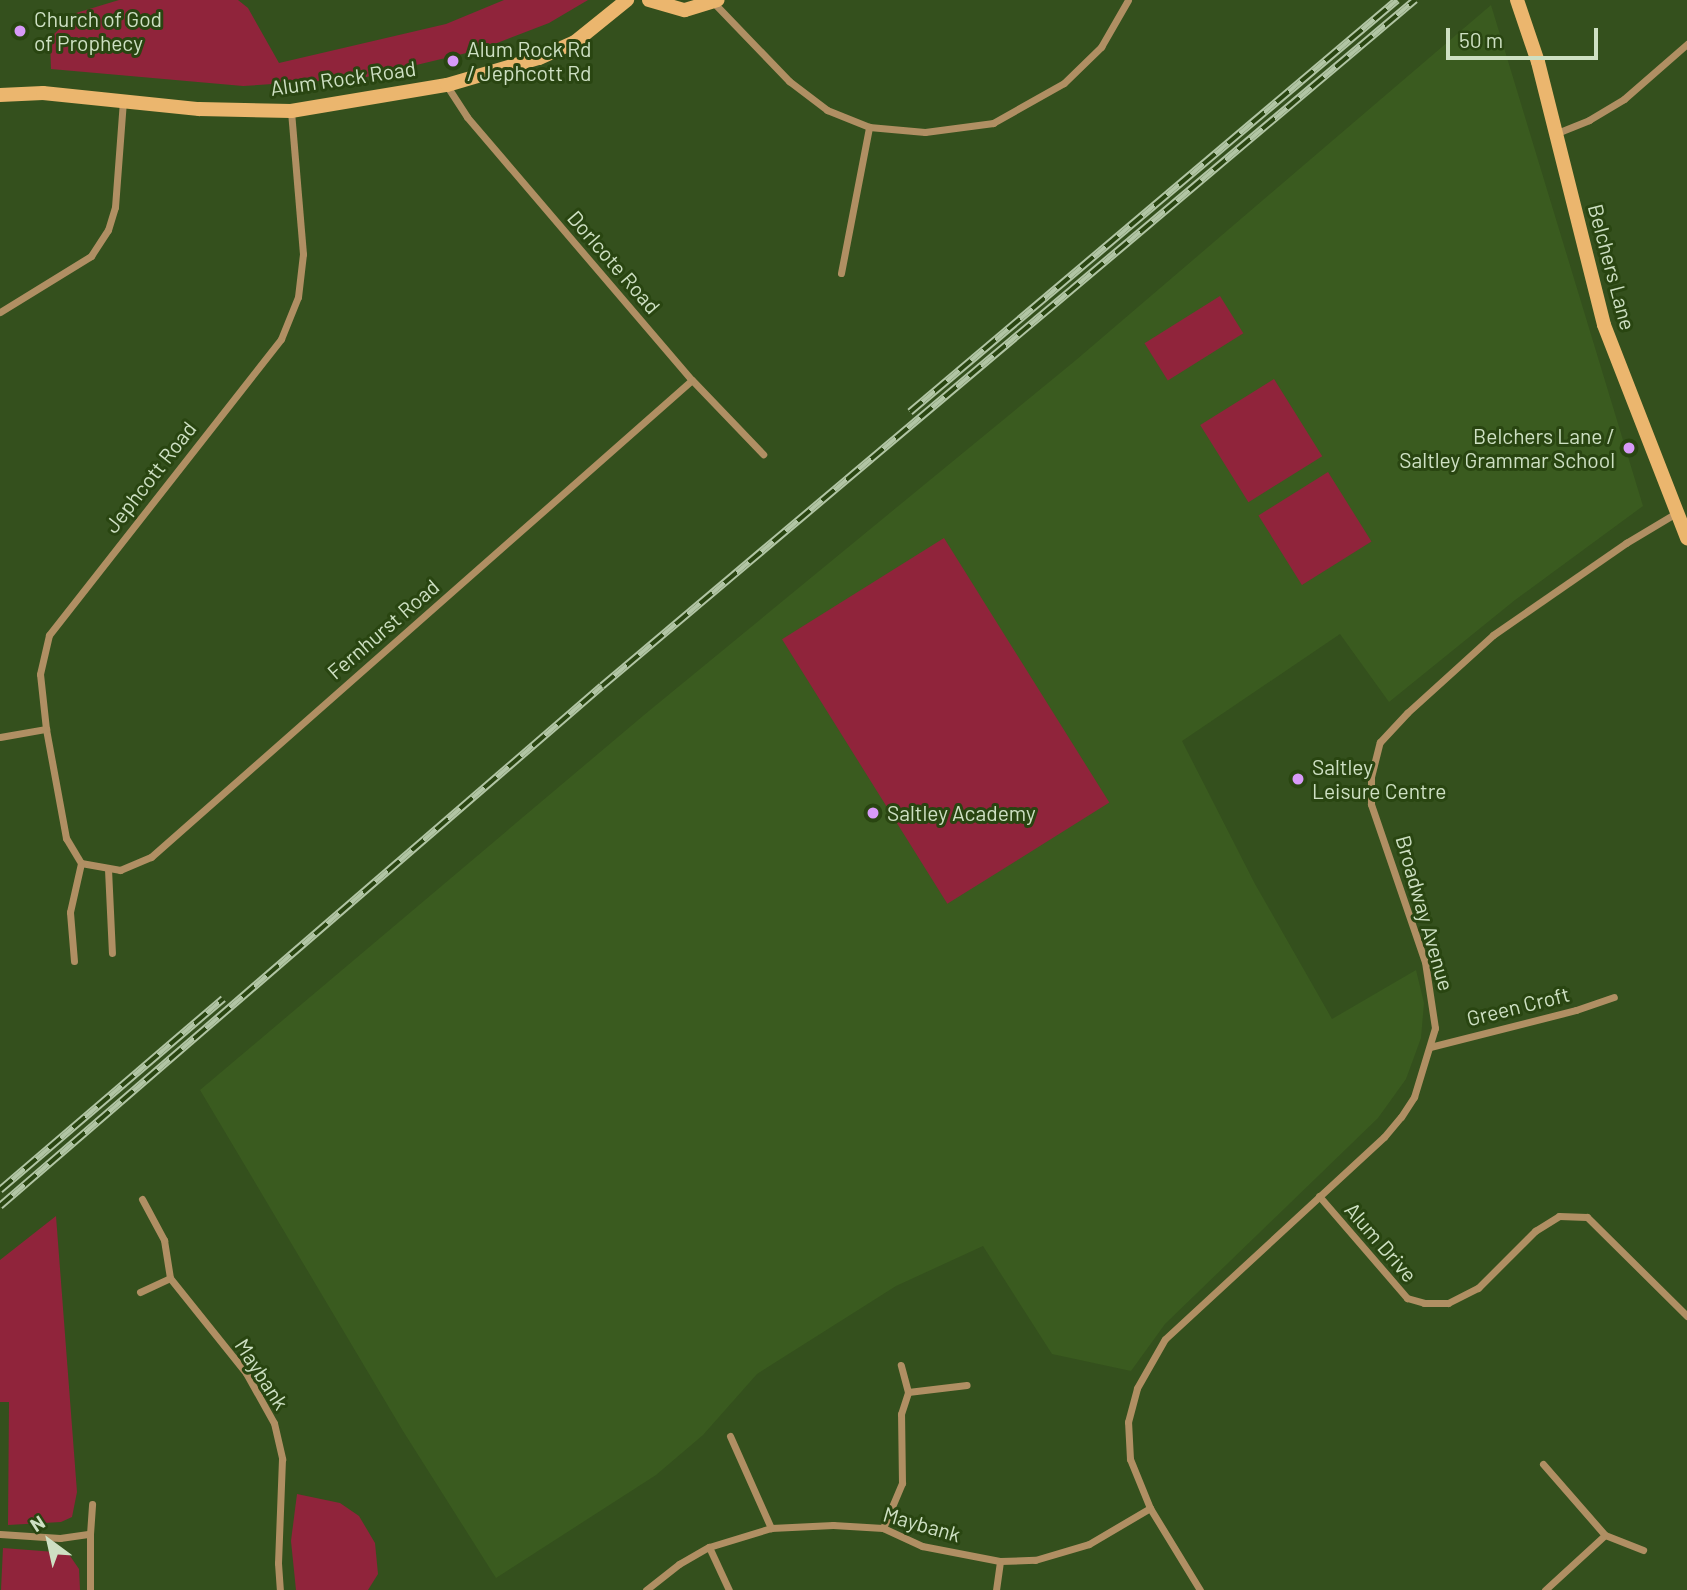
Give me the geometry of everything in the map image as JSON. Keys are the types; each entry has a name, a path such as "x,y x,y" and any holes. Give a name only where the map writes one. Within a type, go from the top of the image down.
{"street":[{"name":"Alum Rock Road","path":"0,94 43,93 123,99 199,109 291,111 447,85 539,58 575,43 627,0"},
{"path":"649,0 685,10 716,1 789,81 827,110 869,127 925,132 993,123 1064,83 1101,47 1128,0"},
{"name":"Belchers Lane","path":"1517,0 1538,62 1604,325 1687,538"},
{"path":"1557,133 1589,120 1624,99 1687,44"},
{"name":"Dorlcote Road","path":"447,85 467,117 692,380 763,454"},
{"path":"0,312 91,256 108,230 115,207 123,99"},
{"name":"Jephcott Road","path":"81,863 66,838 46,729 40,674 49,635 281,339 298,297 303,254 291,111"},
{"path":"841,273 869,127"},
{"name":"Fernhurst Road","path":"81,863 120,870 151,857 692,380"},
{"name":"Broadway Avenue","path":"1200,1590 1150,1507 1130,1459 1128,1422 1137,1388 1165,1339 1384,1137 1401,1117 1414,1097 1435,1028 1425,962 1371,804 1371,777 1380,742 1407,713 1493,635 1626,543 1676,513"},
{"path":"0,737 46,729"},
{"path":"74,961 70,912 81,863"},
{"path":"108,869 112,953"},
{"name":"Green Croft","path":"1430,1047 1576,1010 1614,997"},
{"name":"Alum Drive","path":"1319,1196 1407,1298 1424,1303 1448,1303 1478,1288 1543,1226 1559,1216 1587,1217 1687,1315"},
{"name":"Maybank","path":"142,1199 164,1240 170,1278 246,1373 274,1423 282,1459 278,1563 280,1590"},
{"path":"140,1292 170,1278"},
{"path":"883,1528 902,1483 901,1414 908,1392 901,1365"},
{"path":"908,1392 967,1385"},
{"path":"730,1436 771,1528"},
{"path":"1543,1464 1605,1535 1643,1550"},
{"path":"90,1590 92,1504"},
{"name":"Maybank","path":"646,1590 679,1564 709,1547 771,1528 834,1525 883,1528 922,1546 1000,1561 1035,1560 1089,1544 1150,1507"},
{"path":"0,1534 60,1538 90,1534"},
{"path":"1545,1590 1605,1535"},
{"path":"709,1547 729,1590"},
{"path":"996,1590 1000,1561"}],"shaded area":[{"path":"119,0 238,0 248,8 279,63 446,24 504,0 588,0 549,23 479,50 362,78 243,86 51,69 50,38 76,13"},
{"name":"Saltley Academy","path":"1491,5 1643,506 1515,600 1389,702 1340,634 1182,741 1255,884 1332,1019 1416,970 1424,1003 1421,1038 1406,1079 1378,1118 1165,1324 1131,1371 1052,1354 983,1246 896,1286 757,1374 703,1435 656,1475 496,1578 403,1431 200,1090 644,715 1076,360"},
{"path":"1220,296 1243,333 1168,380 1145,343"},
{"path":"1274,379 1322,456 1248,502 1200,425"},
{"path":"1328,472 1371,542 1302,585 1258,515"},
{"path":"944,538 1109,803 947,904 782,639"},
{"path":"56,1216 77,1492 72,1517 61,1522 8,1525 9,1402 0,1402 0,1260"},
{"path":"297,1494 340,1503 359,1516 375,1543 378,1574 368,1590 296,1590 291,1541"},
{"path":"3,1548 68,1553 79,1569 80,1590 1,1590"}],"railway":[{"path":"910,412 1397,0"},
{"path":"0,1206 602,686 1415,0"},
{"path":"0,1190 223,999"}],"place":[{"name":"Church of God of Prophecy","path":"20,31"},
{"name":"Alum Rock Rd / Jephcott Rd","path":"453,61"},
{"name":"Belchers Lane / Saltley Grammar School","path":"1629,448"},
{"name":"Saltley Leisure Centre","path":"1298,779"},
{"name":"Saltley Academy","path":"873,813"}]}
